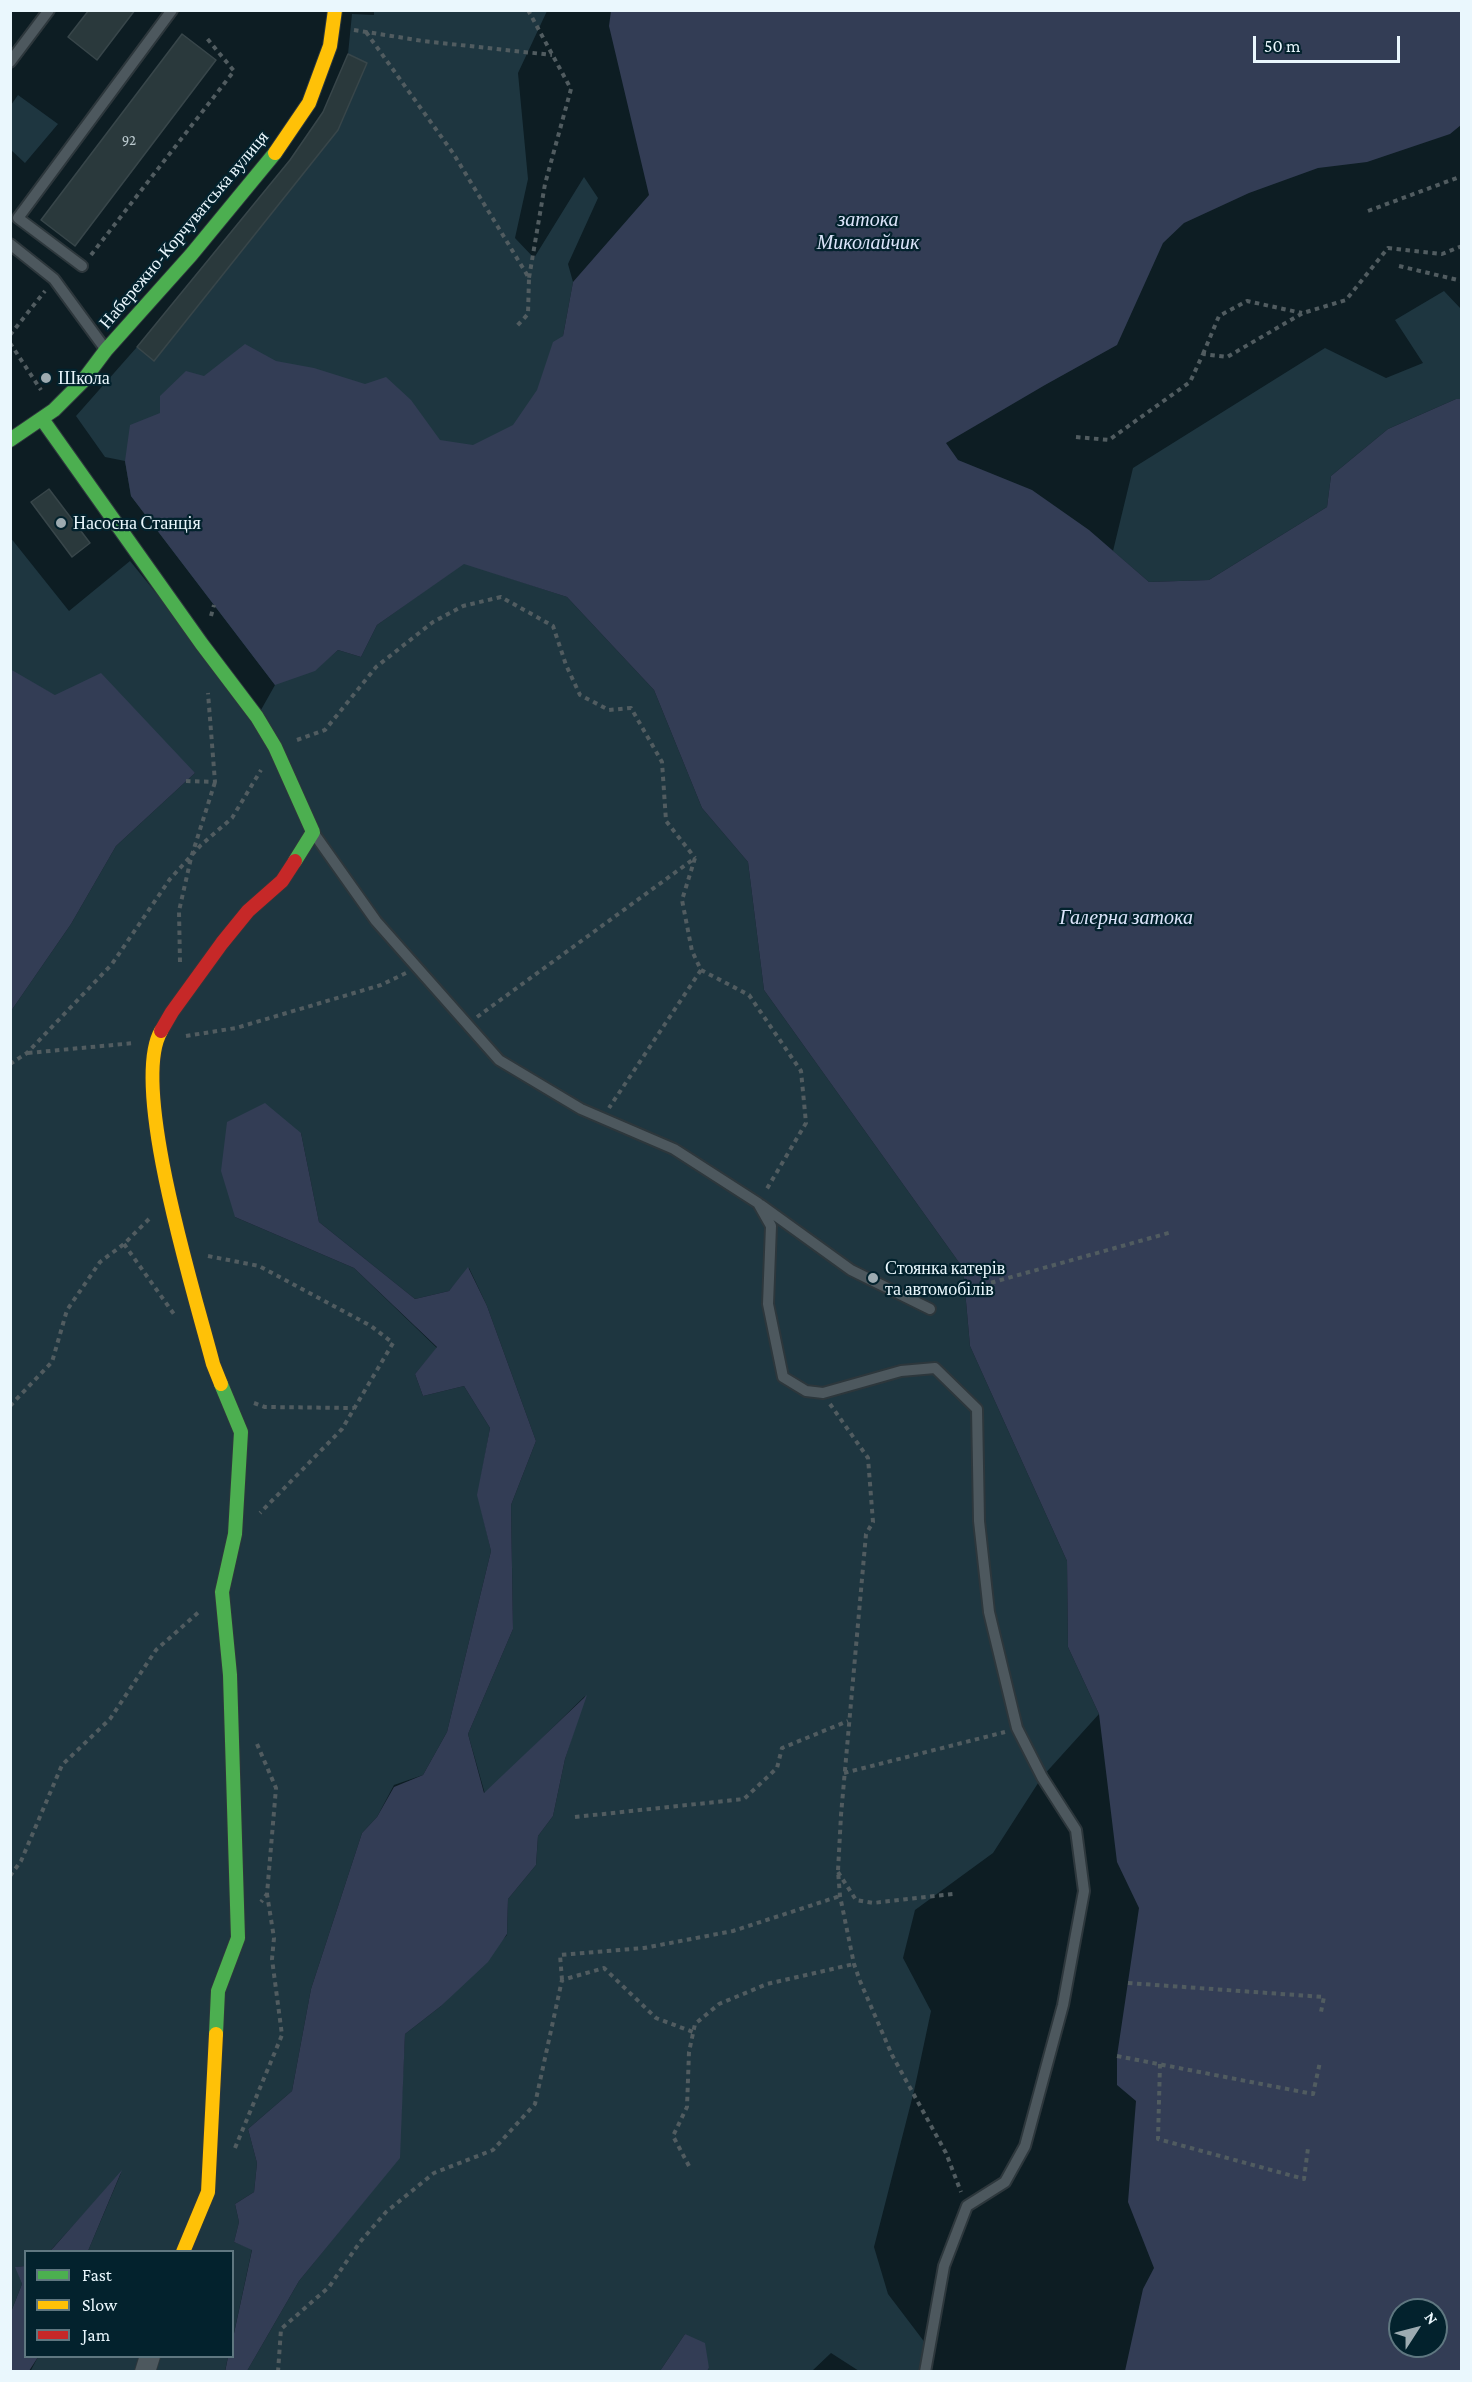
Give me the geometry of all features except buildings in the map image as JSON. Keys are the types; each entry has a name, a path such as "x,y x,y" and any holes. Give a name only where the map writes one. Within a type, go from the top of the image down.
{"street":[{"name":"Набережно-Корчуватська вулиця","path":"11,439 42,419 82,382 106,350 192,255 276,151 309,103 330,46 336,10"},
{"path":"42,419 201,643 257,717 275,747 313,832 282,881 249,911 222,943 172,1012 155,1041 152,1086 161,1162 213,1364 241,1432 235,1534 222,1592 230,1675 238,1938 218,1990 208,2192 184,2250"}],"lane":[{"path":"10,62 49,10"},
{"path":"82,266 18,218 172,10"},
{"path":"10,244 54,279 106,350"},
{"path":"313,832 376,921 499,1060 581,1109 674,1149 758,1203 851,1270 930,1309"},
{"path":"758,1203 771,1226 768,1304 783,1377 806,1391 823,1394 902,1371 935,1368 977,1409 979,1521 990,1612 1017,1728 1042,1777 1076,1830 1084,1891 1063,2005 1025,2146 1005,2182 967,2206 944,2266 925,2372"}],"path":[{"path":"515,328 528,314 529,278 545,184 571,89 528,10"},
{"path":"333,27 423,41 553,56"},
{"path":"366,32 453,153 529,278"},
{"path":"82,266 234,71 205,36"},
{"path":"1368,211 1461,176"},
{"path":"1203,354 1227,357 1303,313 1346,300 1388,248 1442,254 1461,246"},
{"path":"1399,266 1461,281"},
{"path":"10,335 54,279"},
{"path":"1076,437 1109,440 1190,382 1220,316 1247,301 1303,313"},
{"path":"10,343 44,394"},
{"path":"10,1064 27,1053 112,964 170,879 201,845 232,818 275,747 325,730 376,667 433,622 463,606 501,597 553,626 566,665 580,695 609,710 631,708 662,762 666,821 695,858"},
{"path":"201,643 214,605"},
{"path":"180,967 179,911 191,858 215,782 207,686"},
{"path":"186,781 215,782"},
{"path":"695,858 682,900 692,951 701,970 749,995 801,1071 806,1123 758,1203"},
{"path":"467,1024 695,858"},
{"path":"27,1053 155,1041 236,1028 381,985 417,968"},
{"path":"602,1118 701,970"},
{"path":"10,1406 52,1362 67,1310 100,1262 124,1244 170,1197"},
{"path":"965,1290 1172,1232"},
{"path":"124,1244 180,1322"},
{"path":"184,1252 259,1266 370,1326 393,1343 342,1429 270,1504 235,1534"},
{"path":"224,1392 265,1407 355,1408"},
{"path":"823,1394 868,1458 873,1522 866,1534 844,1773 837,1871 840,1896 854,1964 892,2055 946,2153 967,2206"},
{"path":"10,1876 21,1861 62,1765 110,1719 156,1650 222,1592"},
{"path":"575,1817 744,1799 777,1768 782,1748 849,1721"},
{"path":"844,1773 1017,1728"},
{"path":"837,1871 856,1900 873,1903 953,1894"},
{"path":"234,2151 282,2035 272,1959 274,1938 267,1894"},
{"path":"278,2372 281,2329 329,2287 360,2242 386,2212 434,2173 493,2150 535,2104 562,1980 560,1955 644,1948 733,1931 840,1896"},
{"path":"688,2166 673,2136 687,2107 689,2052 695,2024 719,2004 767,1984 854,1964"},
{"path":"562,1980 604,1968 656,2018 693,2032"},
{"path":"1128,1983 1323,1997 1321,2012"},
{"path":"1117,2056 1313,2094 1320,2062"},
{"path":"1160,2064 1158,2139 1304,2179 1308,2148"}],"shaded area":[{"path":"374,10 547,11 518,73 528,179 515,238 534,258 584,177 598,198 568,264 573,282 563,336 510,483 315,670 338,650 361,657 377,625 464,563 567,597 654,690 702,808 748,862 764,990 963,1268 970,1346 1067,1561 1068,1647 1099,1714 1042,1777 993,1853 915,1910 903,1958 931,2011 914,2091 874,2247 888,2294 929,2348 927,2371 859,2371 831,2353 812,2371 707,2371 709,2368 685,2334 660,2371 247,2371 299,2281 399,2158 405,2034 441,2006 507,1935 508,1899 536,1865 538,1836 553,1816 565,1759 585,1696 485,1794 468,1734 513,1629 511,1505 536,1441 487,1306 469,1268 449,1291 415,1299 319,1222 301,1133 235,1217 354,1268 437,1348 415,1374 423,1396 464,1386 490,1428 478,1495 491,1551 447,1732 423,1775 394,1785 377,1817 362,1833 311,1989 292,2091 248,2129 257,2163 254,2192 235,2204 239,2222 234,2242 252,2249 234,2333 234,2250 88,2250 121,2173 51,2250 24,2250 24,2266 16,2267 22,2284 11,2312 11,1011 71,924 116,846 195,773 10,669 10,537 69,611 130,561 257,717 275,685 131,496 125,461 105,457 76,416 137,347 155,360 338,130 367,63 348,54 352,14 374,15"},
{"path":"18,95 58,124 25,163 11,150 11,105"},
{"path":"1444,291 1461,309 1461,399 1456,399 1388,429 1331,476 1327,507 1209,580 1149,582 1113,551 1133,468 1325,348 1386,378 1423,363 1395,320"},
{"path":"37,2358 228,2358 225,2371 30,2372"}],"water":[{"name":"Галерна затока","path":"611,11 1461,11 1461,125 1450,134 1367,162 1318,168 1249,193 1184,223 1163,243 1117,345 946,443 958,460 1032,490 1089,530 1149,582 1209,580 1327,507 1331,476 1388,429 1456,399 1461,399 1461,2371 1125,2371 1143,2289 1154,2268 1128,2202 1136,2101 1117,2085 1117,2056 1139,1908 1117,1862 1099,1714 1068,1647 1067,1561 970,1346 963,1268 764,990 748,862 702,808 654,690 567,597 464,564 377,625 361,657 338,650 315,671 275,685 131,496 125,461 130,425 160,413 160,396 186,371 204,376 245,344 276,361 314,368 365,384 386,377 411,400 440,440 473,445 513,425 537,390 553,342 563,336 573,282 649,195 609,26"},
{"path":"10,669 55,695 101,673 195,773 116,846 71,924 11,1011"},
{"path":"265,1103 301,1133 319,1222 415,1299 449,1291 468,1267 487,1306 536,1441 511,1505 513,1629 468,1734 484,1793 587,1695 565,1759 553,1816 538,1836 536,1865 508,1899 507,1934 488,1962 441,2006 405,2034 400,2158 299,2281 247,2371 225,2372 228,2358 234,2358 234,2333 252,2250 234,2242 239,2222 235,2204 254,2192 257,2163 248,2129 292,2091 311,1989 362,1833 377,1817 394,1787 423,1775 447,1732 491,1551 477,1495 490,1428 464,1386 423,1396 415,1374 437,1347 354,1268 235,1217 221,1171 227,1122"},
{"path":"122,2170 88,2250 51,2250"},
{"path":"24,2266 24,2358 37,2358 29,2371 11,2371 11,2312 22,2284 15,2267"},
{"path":"685,2334 705,2343 709,2368 707,2371 660,2371"}],"traffic: fast":[{"path":"10,440 54,410 82,382 106,350 191,255 275,153"},
{"path":"42,419 201,643 257,717 275,747 313,832 295,861"},
{"path":"216,2034 218,1991 238,1938 230,1675 222,1592 235,1534 241,1432 221,1384"}],"traffic: slow":[{"path":"275,153 309,103 330,46 335,10"},
{"path":"161,1031 153,1058 153,1097 159,1143 181,1244 213,1364 221,1384"},
{"path":"184,2250 208,2192 216,2034"}],"traffic: jam":[{"path":"161,1031 222,943 248,911 282,881 295,861"}],"place":[{"name":"Школа","path":"46,378"},
{"name":"Насосна Станція","path":"61,523"},
{"name":"Стоянка катерів та автомобілів","path":"873,1278"}],"water label":[{"name":"затока Миколайчик","path":"868,232"}]}
